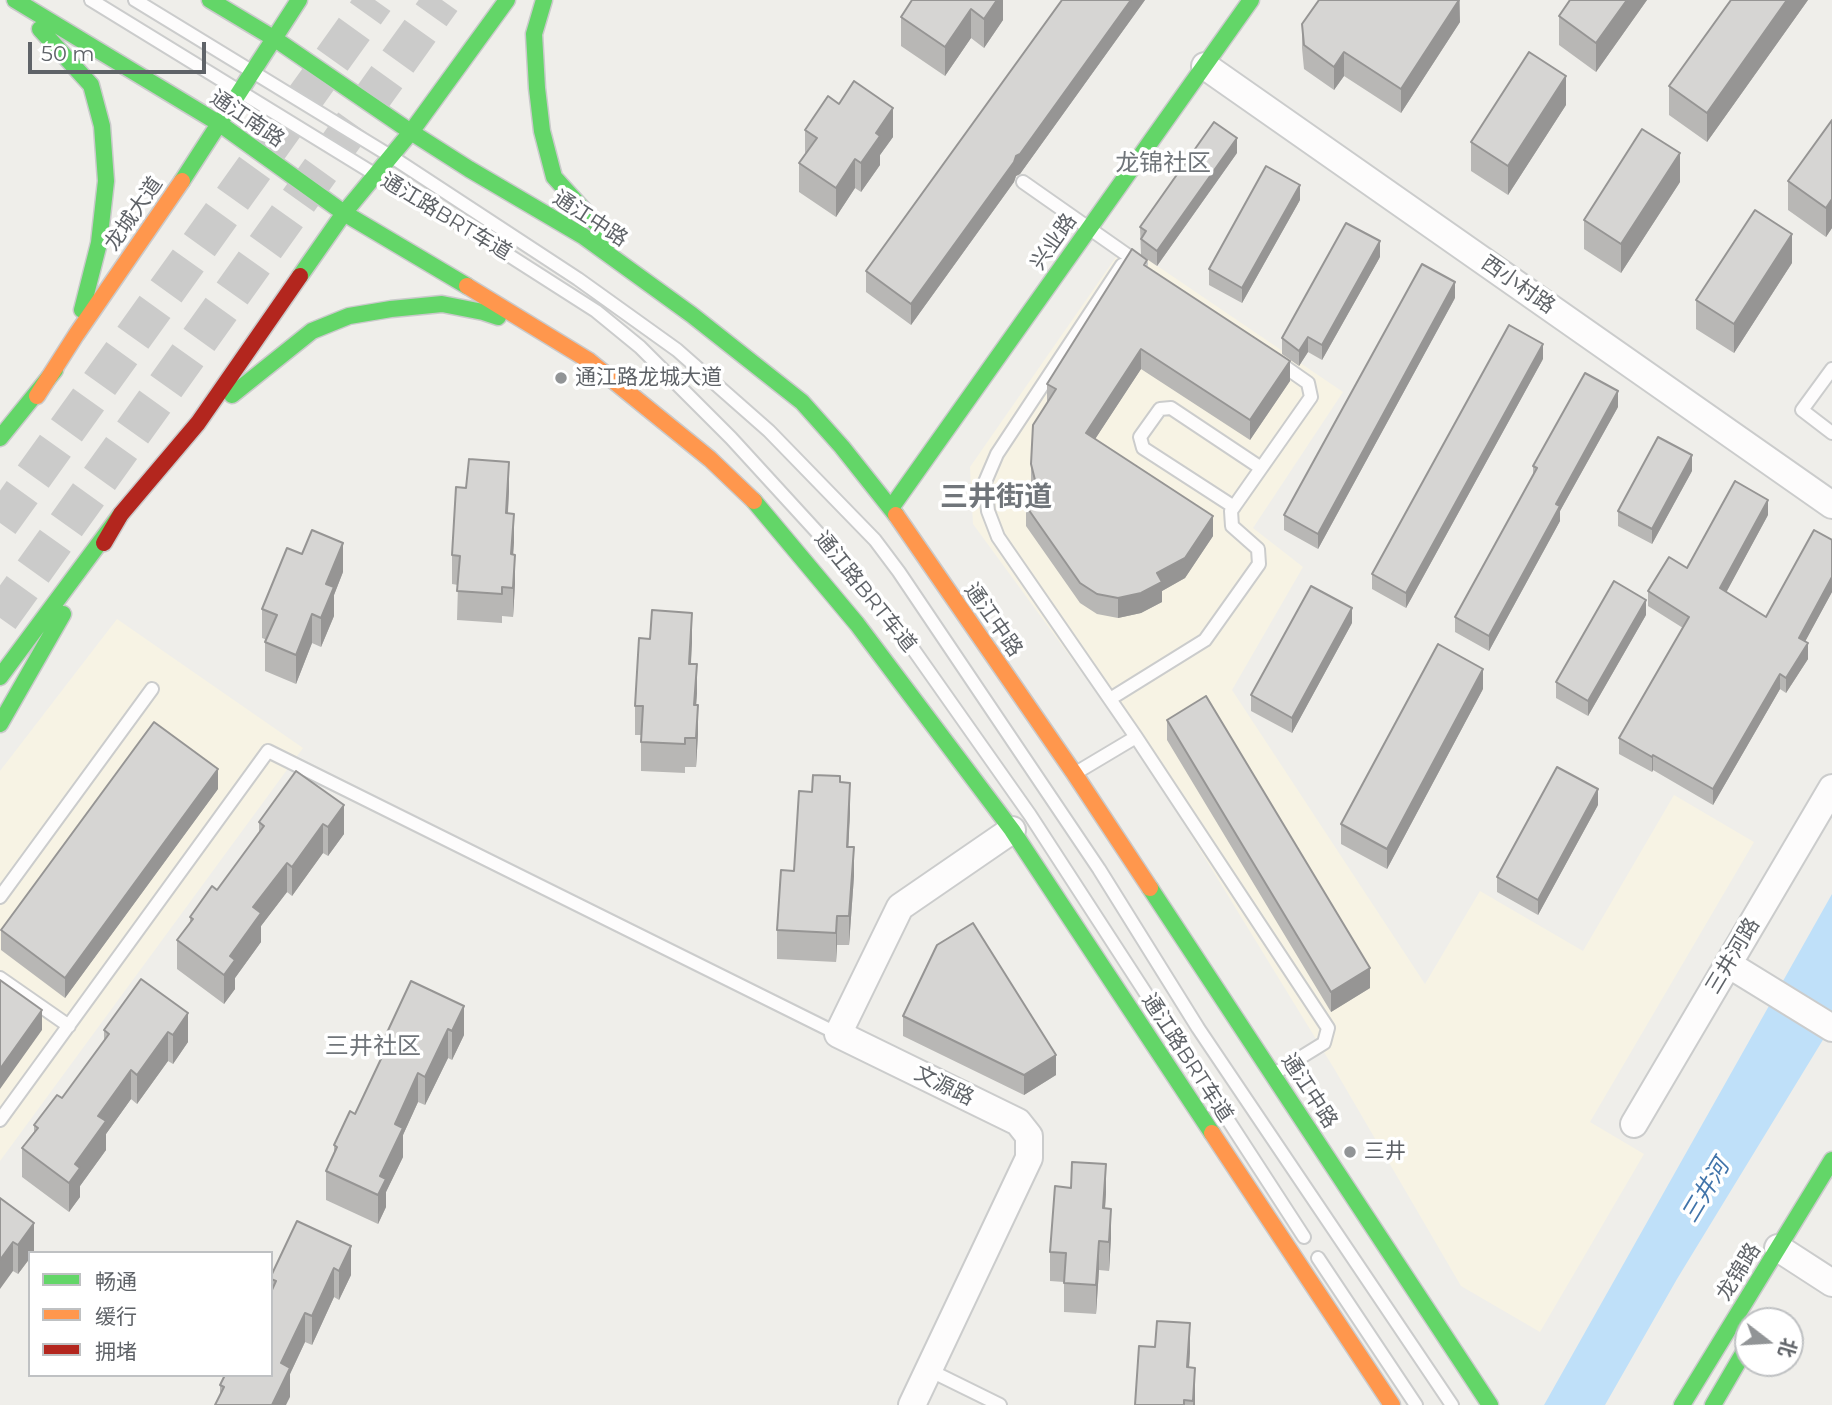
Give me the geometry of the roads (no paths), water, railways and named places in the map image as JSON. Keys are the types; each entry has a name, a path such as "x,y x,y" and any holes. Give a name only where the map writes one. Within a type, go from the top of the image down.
{"main road":[{"path":"3,0 38,26 91,85 102,126 106,181 101,231 76,335"},
{"name":"通江南路","path":"16,0 220,124 344,213"},
{"path":"211,0 275,39"},
{"name":"龙城大道","path":"0,450 220,124 299,0"},
{"path":"9,638 121,514 198,423 344,213 411,132 507,0"},
{"path":"544,0 534,34 537,88 542,131 554,177 612,241 692,315"},
{"name":"兴业路","path":"891,508 1251,0"},
{"name":"通江中路","path":"275,39 411,132 583,236 692,315 802,402 891,508 1074,774 1490,1405"},
{"path":"344,213 588,360 710,459 760,507 857,624 1012,830 1392,1405"},
{"path":"198,423 312,331 349,316 442,304 483,312 549,335"},
{"path":"0,425 55,370"},
{"path":"0,438 55,370"},
{"path":"0,677 121,514"},
{"path":"0,724 121,514"},
{"name":"龙锦路","path":"1682,1405 1793,1258 1832,1160"},
{"path":"1713,1405 1734,1369"}],"street":[{"name":"西小村路","path":"1205,66 1832,505"},
{"name":"三井河路","path":"1634,1124 1832,788"},
{"path":"838,1034 900,907 1012,830"},
{"path":"1728,964 1832,1028"},
{"name":"文源路","path":"838,1034 1018,1122 1028,1136 1029,1158 912,1405"},
{"path":"1793,1258 1832,1283"}],"lane":[{"name":"通江路BRT车道","path":"91,0 376,175 438,210 596,311 640,347 731,438 828,544 913,649 1030,815 1416,1405"},
{"name":"通江路BRT车道","path":"135,0 391,157 578,279 677,350 768,431 875,540 1099,869 1198,1028 1452,1405"},
{"path":"1023,182 1151,272"},
{"path":"1128,256 997,454 985,482 988,511 998,537 1136,737 1328,1028 1324,1042 1272,1074"},
{"path":"1110,699 1205,640 1259,564 1258,549 1232,526 1231,511 1311,397 1308,383 1263,352"},
{"path":"1832,369 1802,410 1832,433"},
{"path":"1234,508 1143,449 1140,437 1160,409 1171,408 1261,468"},
{"path":"0,897 152,689"},
{"path":"1074,774 1136,737"},
{"path":"0,1120 268,751 838,1034"},
{"path":"0,978 69,1026"},
{"path":"929,1370 1000,1405"}],"water":[{"name":"三井河","path":"1832,894 1832,1025 1677,1279 1605,1405 1544,1405"}],"tunnel":[{"path":"0,523 375,0"},
{"path":"0,618 442,0"}],"place":[{"name":"通江路龙城大道","path":"561,378"},
{"name":"三井","path":"1350,1152"}],"district":[{"name":"龙锦社区","path":"1163,164"},
{"name":"三井街道","path":"996,498"},
{"name":"三井社区","path":"373,1047"}]}
